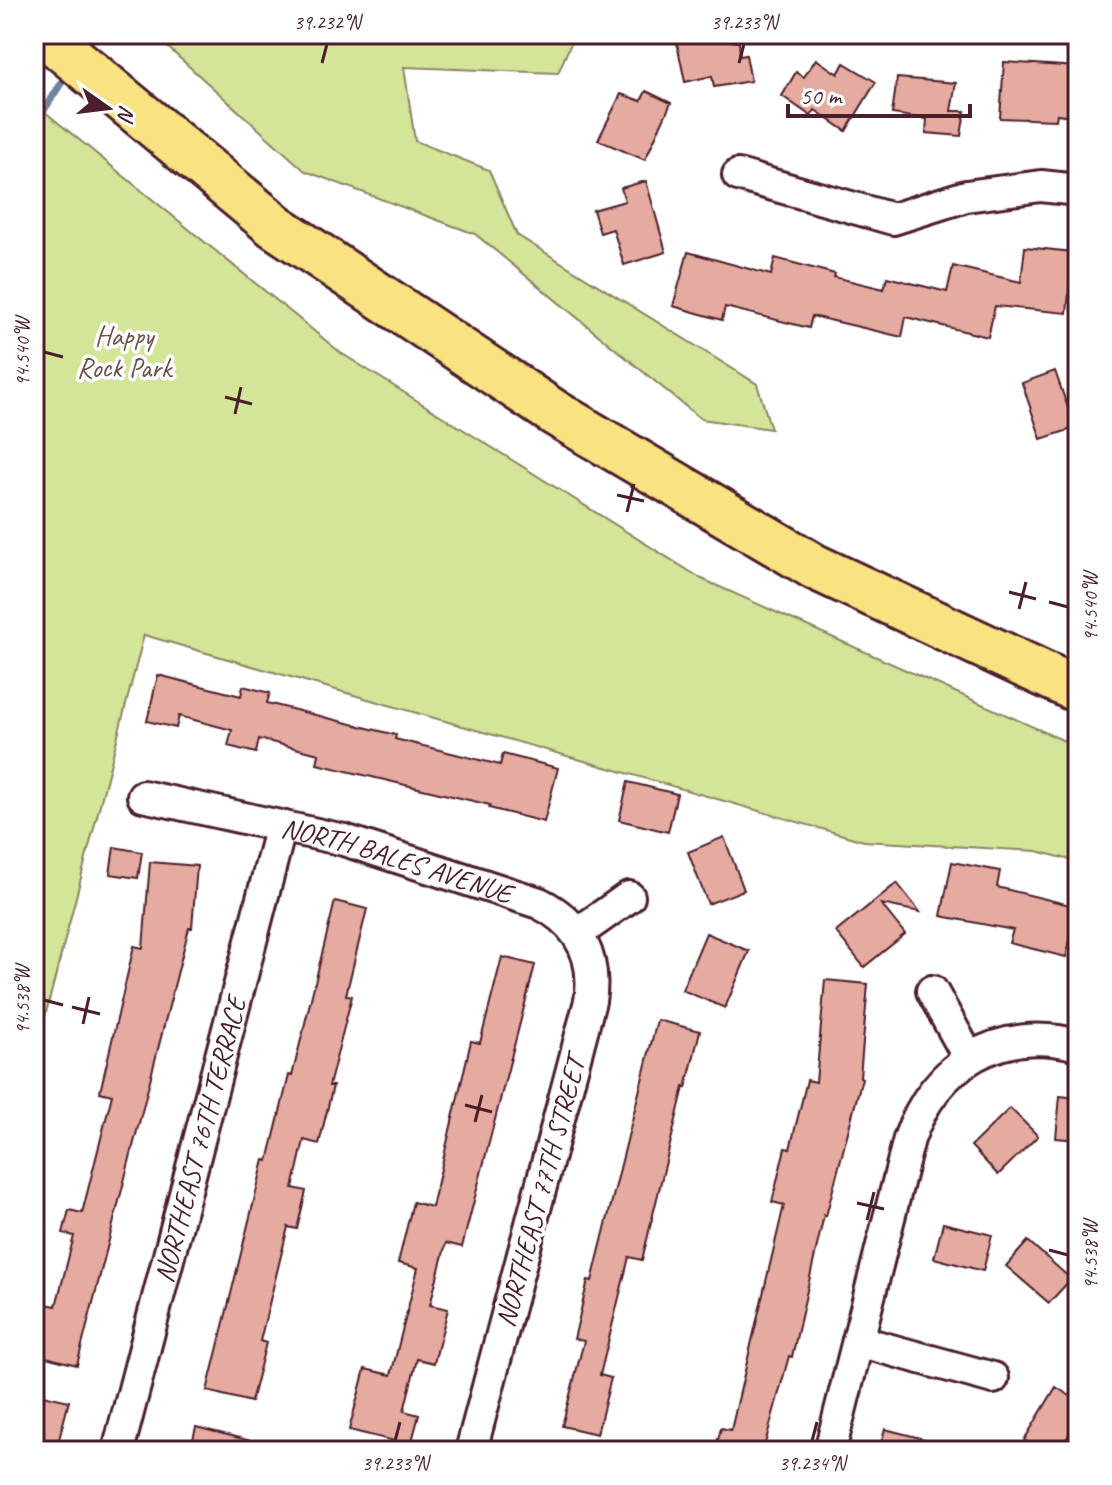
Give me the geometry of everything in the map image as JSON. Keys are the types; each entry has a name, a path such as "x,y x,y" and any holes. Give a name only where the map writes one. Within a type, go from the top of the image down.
{"main road":[{"path":"44,34 275,226 555,413 815,567 1078,690"}],"street":[{"path":"738,175 893,219 966,196 1041,186 1078,190"},
{"name":"NORTH BALES AVENUE","path":"143,796 344,840 539,903 554,911 578,933"},
{"name":"NORTHEAST 76TH TERRACE","path":"118,1451 281,826"},
{"path":"578,933 629,897"},
{"name":"NORTHEAST 77TH STREET","path":"471,1451 590,1001 591,967 578,933"},
{"path":"932,991 969,1058"},
{"path":"830,1451 914,1123 931,1093 955,1068 995,1047 1034,1038 1052,1038 1078,1045"},
{"path":"858,1341 993,1378"}],"green space":[{"path":"153,34 575,34 558,73 404,67 415,141 489,170 517,235 757,384 771,429 701,419 475,234 305,171"},
{"name":"Happy Rock Park","path":"34,103 341,353 702,579 1078,747 1078,862 1037,851 864,841 144,635 34,1059"}],"building":[{"path":"675,34 730,34 731,41 739,42 740,56 746,55 751,81 714,87 712,76 685,82"},
{"path":"816,59 838,74 844,63 876,82 846,131 815,110 811,116 782,96 796,72 804,77"},
{"path":"1004,62 1078,67 1078,117 1057,114 1056,120 1000,118"},
{"path":"897,78 956,83 951,111 965,111 961,136 926,133 927,119 892,114"},
{"path":"646,91 671,103 645,160 598,140 621,94 641,101"},
{"path":"646,181 666,252 624,265 613,229 600,233 593,210 625,201 621,188"},
{"path":"1025,247 1073,252 1067,313 995,306 988,337 906,317 902,337 812,316 809,328 725,307 722,320 673,306 688,252 771,275 775,258 884,289 887,277 947,292 953,266 1021,282"},
{"path":"1055,371 1075,428 1041,439 1022,383"},
{"path":"158,675 241,696 243,686 270,693 267,703 500,765 503,754 558,768 544,822 489,808 490,805 317,764 319,754 259,739 256,753 228,746 232,730 179,716 176,728 147,721"},
{"path":"628,782 677,794 668,832 619,820"},
{"path":"724,837 744,890 708,904 688,852"},
{"path":"114,847 142,852 138,878 110,874"},
{"path":"150,862 197,866 192,928 189,928 77,1365 34,1354 34,1351 46,1304 56,1306 74,1236 63,1233 69,1210 82,1213 112,1095 100,1092 134,946 143,948"},
{"path":"952,862 1000,871 997,887 1078,907 1066,957 1009,943 1013,930 941,916"},
{"path":"897,883 920,912 881,904 905,934 864,967 836,932"},
{"path":"335,901 367,909 346,995 352,996 329,1086 333,1086 319,1144 304,1140 293,1188 306,1191 297,1229 288,1227 260,1341 266,1343 251,1402 207,1391 264,1160 268,1161 289,1075 292,1076"},
{"path":"706,933 749,951 725,1008 682,990"},
{"path":"502,957 535,965 462,1247 446,1243 430,1305 448,1309 434,1363 417,1359 404,1411 419,1415 411,1445 349,1430 365,1369 391,1375 418,1268 398,1263 413,1202 432,1207 471,1041 480,1043"},
{"path":"825,980 868,984 862,1078 824,1215 792,1357 789,1356 763,1451 715,1451 721,1428 731,1430 784,1205 772,1202 785,1148 790,1149 807,1080 816,1082"},
{"path":"657,1020 700,1031 642,1260 629,1257 600,1375 611,1378 597,1434 562,1426 584,1341 574,1339 588,1280 592,1281"},
{"path":"1060,1096 1078,1098 1078,1140 1056,1138"},
{"path":"1010,1108 1038,1136 998,1175 971,1146"},
{"path":"943,1223 992,1235 983,1271 934,1258"},
{"path":"1028,1241 1071,1279 1049,1303 1006,1266"},
{"path":"1056,1387 1078,1401 1078,1420 1059,1451 1041,1451 1024,1440"},
{"path":"34,1393 69,1401 56,1451 34,1451"},
{"path":"196,1427 263,1444 262,1451 190,1451"},
{"path":"885,1429 944,1444 943,1451 879,1451"}],"waterway":[{"path":"82,49 91,34"},
{"path":"34,126 67,74"}]}
